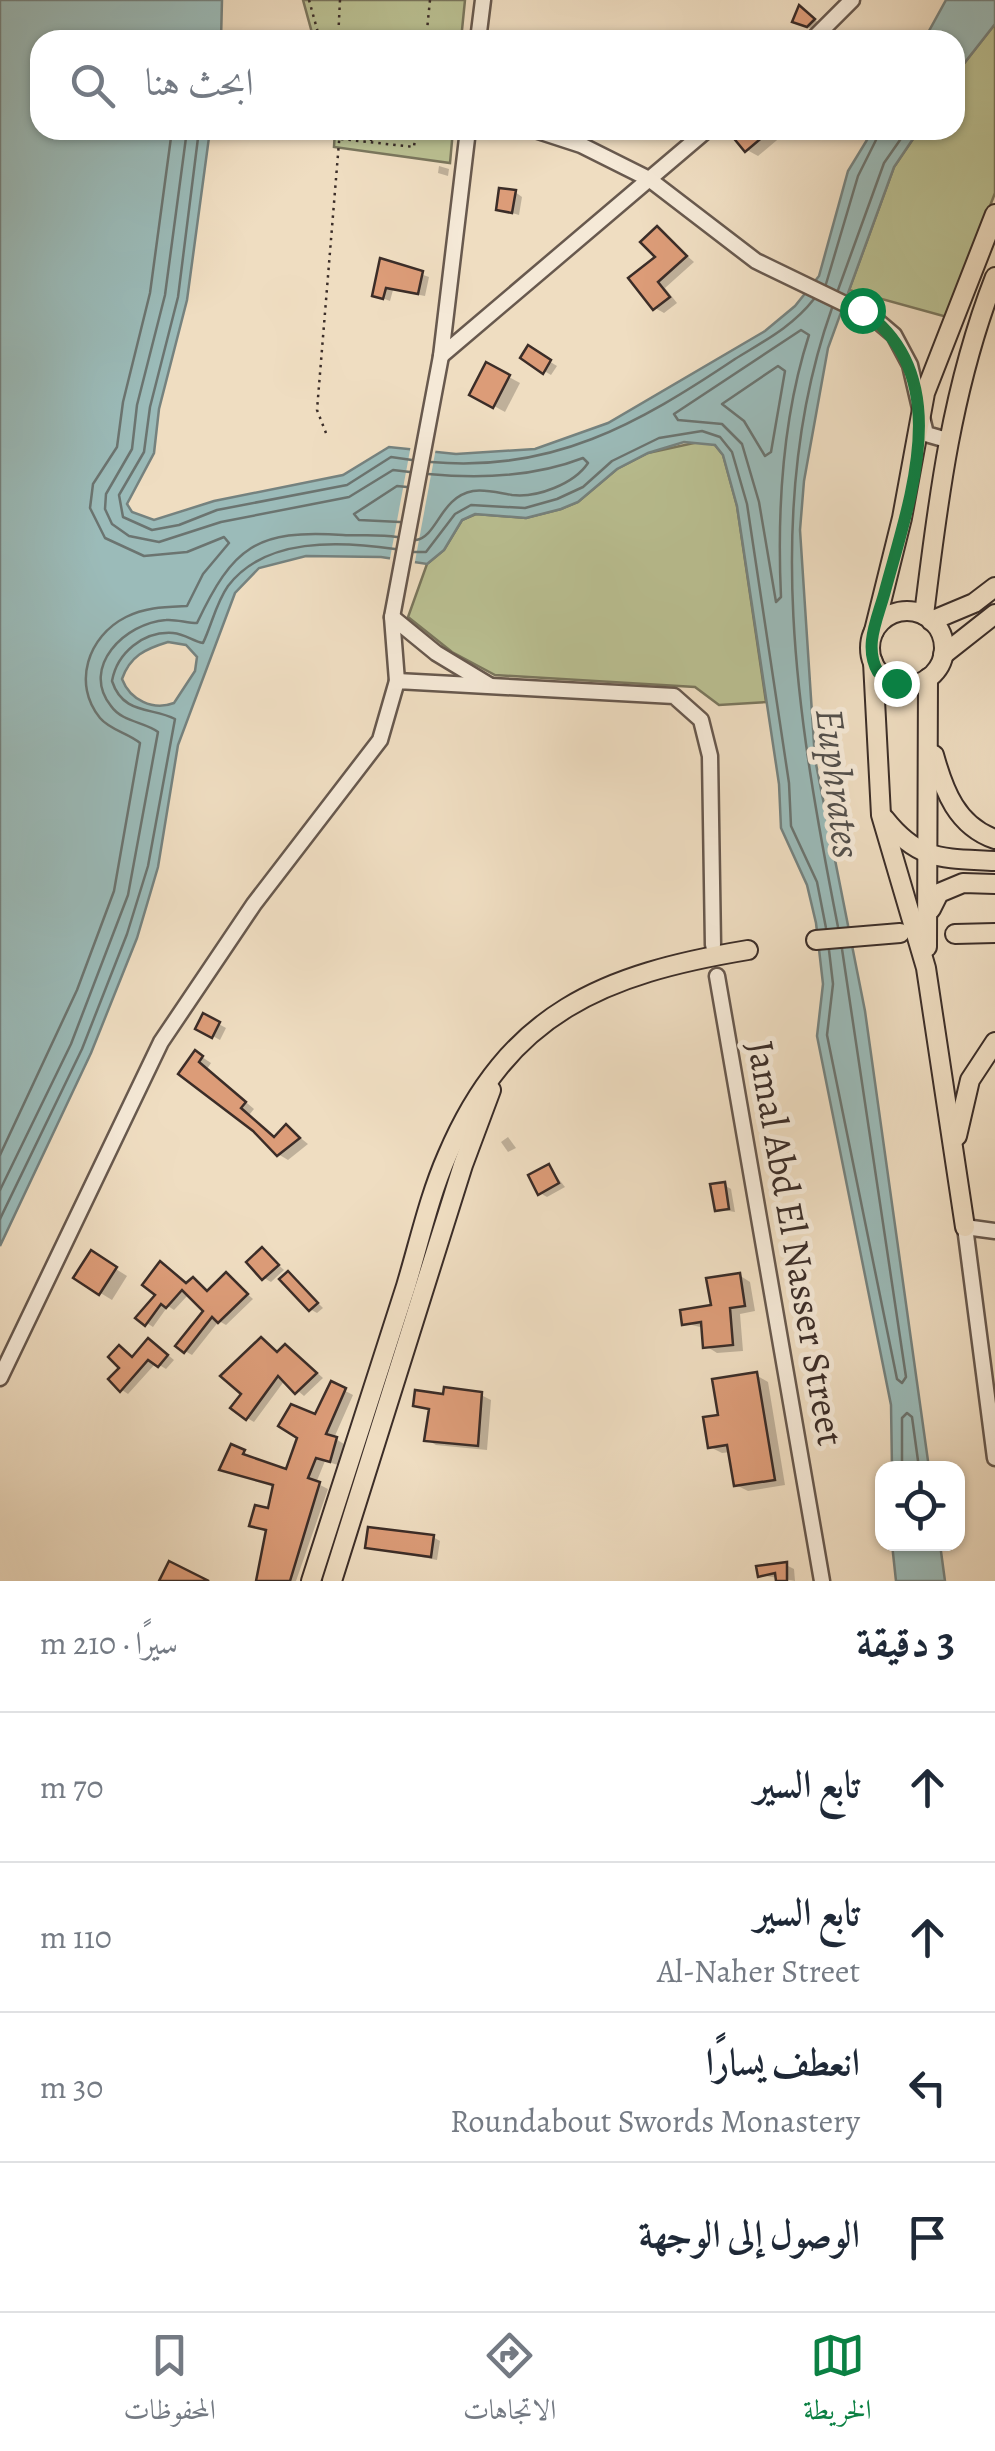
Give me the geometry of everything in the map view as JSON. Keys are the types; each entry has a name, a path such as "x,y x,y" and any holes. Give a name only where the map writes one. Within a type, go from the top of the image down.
{"main road":[{"path":"965,1227 926,968 881,815 873,662 874,631 935,364 995,214"},
{"path":"943,655 943,643 928,618 947,440 962,369 995,277"},
{"path":"874,631 901,612 928,618 974,603 995,587"},
{"path":"926,968 928,678 943,655 995,614"},
{"path":"873,662 896,683 928,678"},
{"path":"926,730 948,799 970,826 995,839"},
{"path":"881,815 901,840 929,857 995,861"},
{"path":"929,914 939,893 964,883 995,884"},
{"path":"955,934 995,933"},
{"path":"816,940 900,934"},
{"path":"310,1581 442,1170 472,1106 534,1030 607,983 674,962 748,950"},
{"path":"955,1146 970,1080 995,1042"},
{"path":"332,1581 462,1165 498,1070"}],"street":[{"path":"479,30 483,0"},
{"path":"822,30 852,0"},
{"path":"0,1378 162,1042 254,904 380,740 396,681 392,617 441,356 467,140"},
{"path":"566,140 649,178 728,242 791,280 862,310 900,343 915,379 920,421 930,437 947,440"},
{"path":"441,356 695,140"},
{"path":"392,617 436,653 492,687"},
{"path":"396,681 674,696 701,720 710,756 713,945"},
{"name":"Jamal Abd El Nasser Street","path":"717,976 822,1581"},
{"path":"995,1231 965,1227 989,1362 995,1458"}],"path":[{"path":"309,0 317,30"},
{"path":"338,30 340,0"},
{"path":"427,30 430,0"},
{"path":"326,432 316,410 339,140"},
{"path":"349,140 414,147 415,140"}],"green space":[{"path":"303,0 465,0 462,30 311,30"},
{"path":"995,24 995,193 947,317 849,290 894,167 912,140 965,140 965,62"},
{"path":"334,140 452,140 450,163 334,147"},
{"path":"703,441 715,445 723,455 737,506 766,702 719,705 695,687 495,675 452,652 408,617 427,564 444,550 462,520 476,514 526,518 561,509 578,502 617,469 648,453"}],"water":[{"path":"0,0 222,0 221,30 30,30 30,140 209,140 187,300 159,409 154,453 127,504 132,512 154,520 214,501 343,475 389,447 456,454 535,449 608,423 765,331 795,306 819,276 848,171 867,140 912,140 894,167 828,348 804,481 800,530 815,759 865,1011 928,1461 892,1461 891,1405 817,1036 823,984 816,923 807,885 781,828 779,784 737,506 723,455 715,445 684,442 648,453 617,469 578,502 561,509 526,518 475,514 462,520 444,550 427,564 381,557 306,556 259,568 235,593 178,745 158,867 137,938 91,1053 0,1246","holes":["168,642 186,645 197,657 195,671 174,703 158,706 136,698 122,679 134,659"]},
{"path":"946,0 995,0 995,24 965,62 965,30 930,30"},
{"path":"893,1551 941,1551 945,1581 896,1581"}],"pier":[{"path":"411,445 436,448 414,567 389,564"}],"building":[{"path":"799,5 815,19 807,27 792,22"},
{"path":"735,140 759,140 745,152"},
{"path":"499,188 516,190 512,213 496,210"},
{"path":"657,226 687,256 658,282 670,297 653,310 628,278 655,257 640,242"},
{"path":"380,258 423,271 418,294 386,288 383,299 372,296"},
{"path":"528,345 551,360 543,374 520,358"},
{"path":"486,362 510,375 493,408 469,395"},
{"path":"203,1013 220,1022 212,1038 195,1029"},
{"path":"195,1050 203,1056 199,1062 246,1102 241,1108 274,1137 286,1124 300,1138 277,1156 253,1131 178,1074"},
{"path":"549,1164 559,1183 538,1195 528,1175"},
{"path":"725,1182 729,1209 715,1211 710,1184"},
{"path":"262,1247 279,1265 262,1280 246,1262"},
{"path":"91,1250 117,1267 99,1295 73,1278"},
{"path":"160,1261 186,1283 193,1277 207,1291 226,1272 248,1294 218,1323 212,1317 184,1353 175,1346 203,1311 182,1290 166,1308 161,1304 145,1326 135,1318 155,1295 142,1285"},
{"path":"288,1271 318,1303 309,1311 279,1279"},
{"path":"740,1273 745,1306 730,1308 733,1345 703,1348 701,1322 682,1325 680,1310 711,1305 706,1278"},
{"path":"261,1337 277,1352 285,1344 317,1373 295,1394 278,1376 246,1420 230,1408 241,1394 220,1376"},
{"path":"148,1338 168,1355 158,1367 148,1360 120,1392 108,1379 119,1368 108,1357 119,1345 132,1357"},
{"path":"757,1372 775,1480 734,1486 727,1445 708,1448 703,1417 718,1415 712,1379"},
{"path":"331,1381 346,1388 326,1434 337,1437 330,1462 316,1458 308,1478 320,1482 290,1581 256,1581 266,1530 249,1526 255,1505 268,1508 273,1485 219,1470 231,1444 245,1450 243,1454 286,1469 297,1438 278,1426 291,1404 315,1414"},
{"path":"444,1387 482,1392 478,1446 424,1441 429,1409 413,1406 415,1390 443,1394"},
{"path":"368,1527 434,1535 431,1557 365,1548"},
{"path":"169,1561 209,1581 159,1581"},
{"path":"787,1562 787,1581 776,1581 775,1573 758,1577 756,1566"}],"route":[{"path":"862,310 900,343 915,379 920,412 913,466 870,652 878,672 896,683"}],"water label":[{"name":"Euphrates","path":"839,783"}]}
